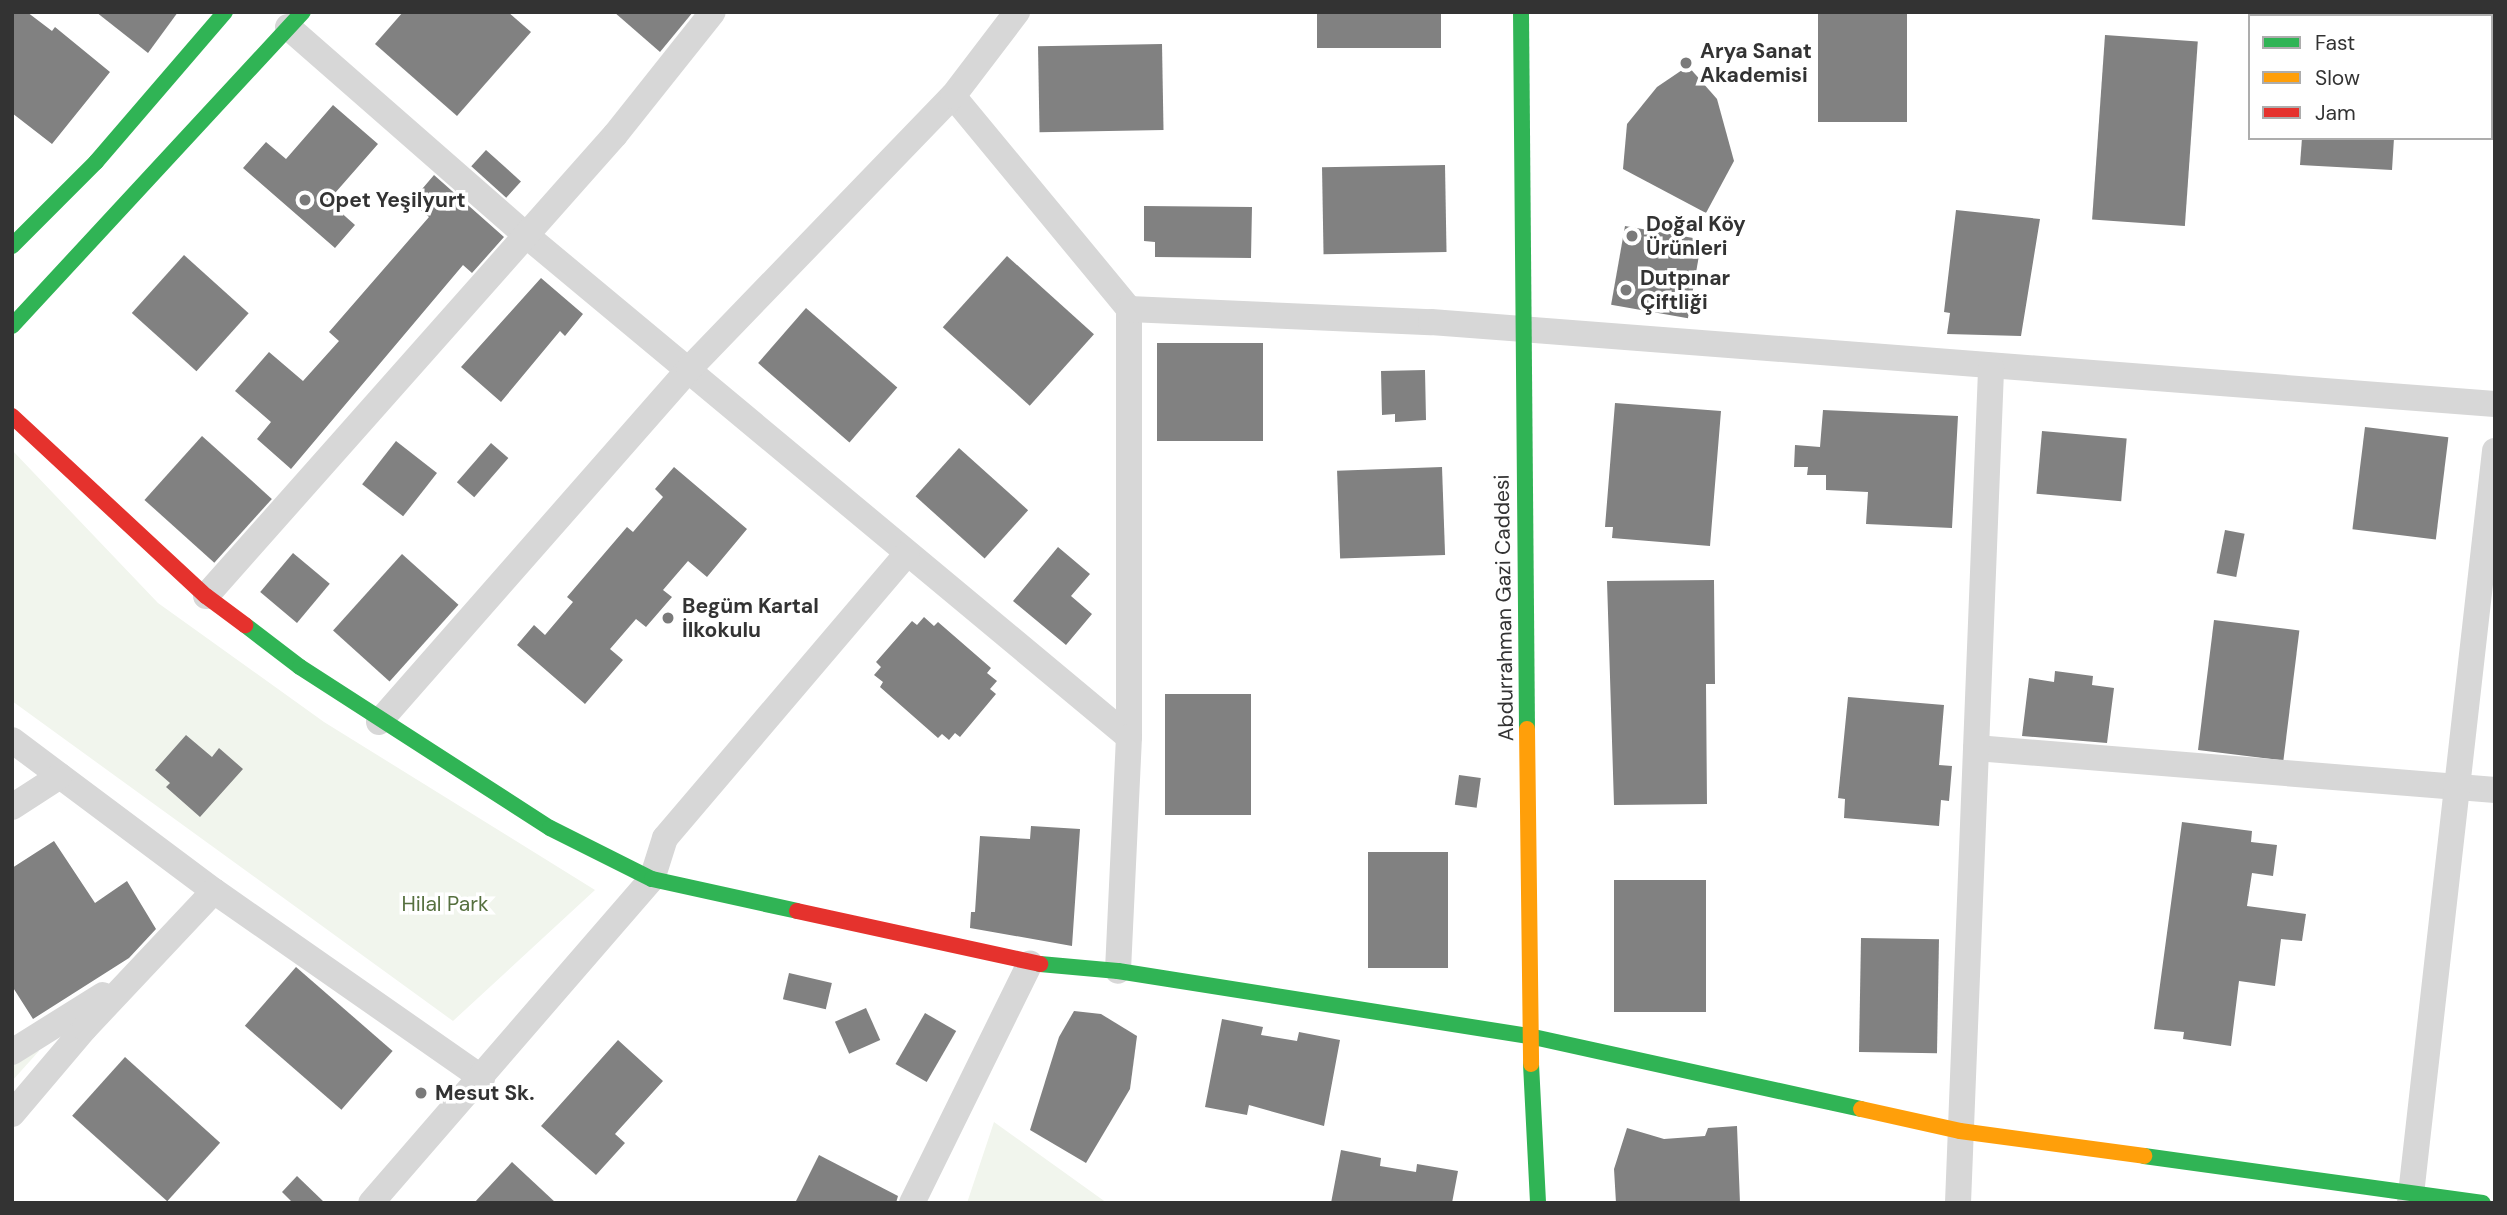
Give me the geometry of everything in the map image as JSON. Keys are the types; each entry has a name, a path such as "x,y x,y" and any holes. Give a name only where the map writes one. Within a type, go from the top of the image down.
{"street":[{"path":"12,246 96,162 225,12"},
{"path":"205,596 527,236 713,12"},
{"path":"380,722 689,369 953,96 1017,12"},
{"name":"Abdurrahman Gazi Caddesi","path":"1521,12 1529,1036 1538,1203"},
{"path":"12,326 295,20 527,236 1129,737"},
{"path":"953,96 1129,309 1129,737 1118,971"},
{"path":"1129,309 1522,329 1991,369 2495,404"},
{"path":"1958,1203 1991,369"},
{"path":"12,416 205,596 380,722 550,828 652,879 1030,963 1118,971 1529,1036 1960,1131 2410,1197 2483,1203"},
{"path":"2410,1197 2495,451"},
{"path":"371,1203 652,879 665,838 908,554"},
{"path":"12,740 214,891 482,1078"},
{"path":"1976,748 2495,790"},
{"path":"12,807 60,776"},
{"path":"12,1114 134,976 214,891"},
{"path":"912,1203 1030,963"},
{"path":"12,1052 134,976"}],"green space":[{"name":"Hilal Park","path":"12,450 158,603 324,722 595,890 453,1021 12,701"},
{"path":"26,1041 39,1051 12,1081 12,1050"},
{"path":"994,1122 1107,1203 967,1203"}],"building":[{"path":"12,12 27,12 52,31 55,27 110,72 52,144 12,113"},
{"path":"96,12 178,12 148,53"},
{"path":"403,12 508,12 531,32 457,116 375,44"},
{"path":"614,12 693,12 660,52"},
{"path":"1317,12 1441,12 1441,48 1317,48"},
{"path":"1818,12 1907,12 1907,122 1818,122"},
{"path":"2105,35 2198,41 2185,226 2092,220"},
{"path":"1162,44 1164,130 1040,132 1038,46"},
{"path":"1688,66 1717,99 1734,161 1706,213 1623,169 1627,124 1657,87"},
{"path":"333,105 378,144 328,201 355,225 335,248 243,168 266,142 286,159"},
{"path":"2302,140 2394,140 2392,170 2300,165"},
{"path":"486,150 521,181 506,198 471,166"},
{"path":"1445,165 1447,252 1324,254 1322,167"},
{"path":"434,175 504,237 472,273 463,265 291,469 257,439 271,422 235,391 269,352 303,381 339,341 329,332 429,217 411,202"},
{"path":"1144,206 1252,207 1251,258 1155,257 1155,242 1144,241"},
{"path":"1956,210 2040,219 2021,336 1947,334 1950,313 1944,312"},
{"path":"1625,226 1702,240 1688,318 1611,305"},
{"path":"184,255 249,313 196,371 132,313"},
{"path":"1007,256 1094,334 1030,406 943,327"},
{"path":"541,278 583,314 565,336 560,331 501,402 461,367"},
{"path":"806,308 897,387 849,442 758,363"},
{"path":"1157,343 1263,343 1263,441 1157,441"},
{"path":"1425,370 1426,420 1395,422 1395,414 1382,415 1381,371"},
{"path":"1615,403 1721,411 1710,546 1612,538 1613,527 1605,527"},
{"path":"1823,410 1958,416 1952,528 1866,524 1868,492 1826,490 1826,475 1807,475 1808,467 1794,467 1795,445 1820,447"},
{"path":"2365,427 2448,437 2436,539 2352,529"},
{"path":"2042,431 2127,438 2121,501 2037,494"},
{"path":"202,436 272,499 214,563 144,500"},
{"path":"396,441 437,473 403,516 362,484"},
{"path":"491,443 508,458 474,497 457,482"},
{"path":"959,448 1028,510 985,559 916,496"},
{"path":"674,467 747,529 707,577 688,561 663,590 672,597 646,627 636,619 610,649 623,660 585,704 517,645 534,625 545,635 573,602 567,597 627,527 633,532 663,497 655,489"},
{"path":"1442,467 1445,555 1340,559 1337,471"},
{"path":"2225,530 2245,534 2236,577 2217,573"},
{"path":"1058,547 1090,574 1071,596 1092,614 1066,645 1013,601"},
{"path":"293,553 330,584 297,623 260,592"},
{"path":"402,554 458,605 390,681 333,631"},
{"path":"1714,580 1715,684 1706,684 1707,804 1614,805 1607,581"},
{"path":"924,617 934,626 938,622 991,668 987,673 997,681 990,689 996,694 960,737 955,733 949,740 942,734 938,738 880,687 883,682 874,675 881,667 876,662 912,621 917,625"},
{"path":"2214,620 2299,630 2283,761 2198,750"},
{"path":"2055,671 2093,676 2092,685 2114,688 2107,743 2022,736 2029,678 2054,682"},
{"path":"1165,694 1251,694 1251,815 1165,815"},
{"path":"1848,697 1944,705 1939,765 1952,766 1949,801 1941,800 1939,826 1844,818 1845,799 1838,798"},
{"path":"186,735 212,757 219,748 243,769 200,817 166,787 170,783 155,770"},
{"path":"1459,775 1481,778 1477,808 1455,805"},
{"path":"2182,822 2252,831 2251,842 2277,845 2273,876 2252,873 2247,906 2306,914 2302,941 2281,939 2275,986 2239,981 2231,1046 2183,1039 2184,1032 2154,1029"},
{"path":"1031,826 1080,829 1072,946 970,928 971,912 975,912 980,836 1030,839"},
{"path":"54,841 95,903 127,881 156,929 129,958 33,1019 12,986 12,868"},
{"path":"1368,852 1448,852 1448,968 1368,968"},
{"path":"1614,880 1706,880 1706,1012 1614,1012"},
{"path":"1861,938 1939,939 1937,1053 1859,1052"},
{"path":"296,967 393,1051 341,1110 245,1026"},
{"path":"789,973 832,983 826,1009 783,999"},
{"path":"866,1008 880,1040 849,1054 835,1022"},
{"path":"1074,1011 1101,1014 1137,1036 1130,1089 1086,1163 1030,1130 1059,1037"},
{"path":"925,1013 956,1031 927,1082 896,1064"},
{"path":"1222,1019 1263,1027 1261,1035 1297,1041 1299,1032 1340,1040 1324,1126 1249,1105 1247,1115 1205,1107"},
{"path":"618,1040 663,1081 615,1134 625,1143 596,1175 541,1126"},
{"path":"125,1057 220,1143 167,1201 72,1116"},
{"path":"1737,1126 1740,1203 1616,1203 1614,1169 1627,1128 1664,1139 1705,1136 1708,1128"},
{"path":"1341,1150 1381,1158 1380,1166 1416,1172 1417,1164 1458,1171 1452,1203 1331,1203"},
{"path":"819,1155 898,1196 896,1203 795,1203"},
{"path":"512,1162 556,1203 474,1203"},
{"path":"297,1176 325,1203 293,1203 282,1192"}],"traffic: fast":[{"path":"12,246 96,162 225,12"},
{"path":"12,326 303,12"},
{"path":"1521,12 1527,729"},
{"path":"245,625 300,667 550,828 652,879 797,911"},
{"path":"1040,964 1118,971 1529,1036 1861,1109"},
{"path":"1531,1064 1538,1203"},
{"path":"2144,1156 2483,1203"}],"traffic: slow":[{"path":"1527,729 1531,1064"},
{"path":"1861,1109 1960,1131 2144,1156"}],"traffic: jam":[{"path":"12,416 206,596 245,625"},
{"path":"797,911 1040,964"}],"place":[{"name":"Arya Sanat Akademisi","path":"1686,63"},
{"name":"Opet Yeşilyurt","path":"305,200"},
{"name":"Doğal Köy Ürünleri","path":"1632,236"},
{"name":"Dutpınar Çiftliği","path":"1626,290"},
{"name":"Begüm Kartal İlkokulu","path":"668,618"},
{"name":"Mesut Sk.","path":"421,1093"}]}
